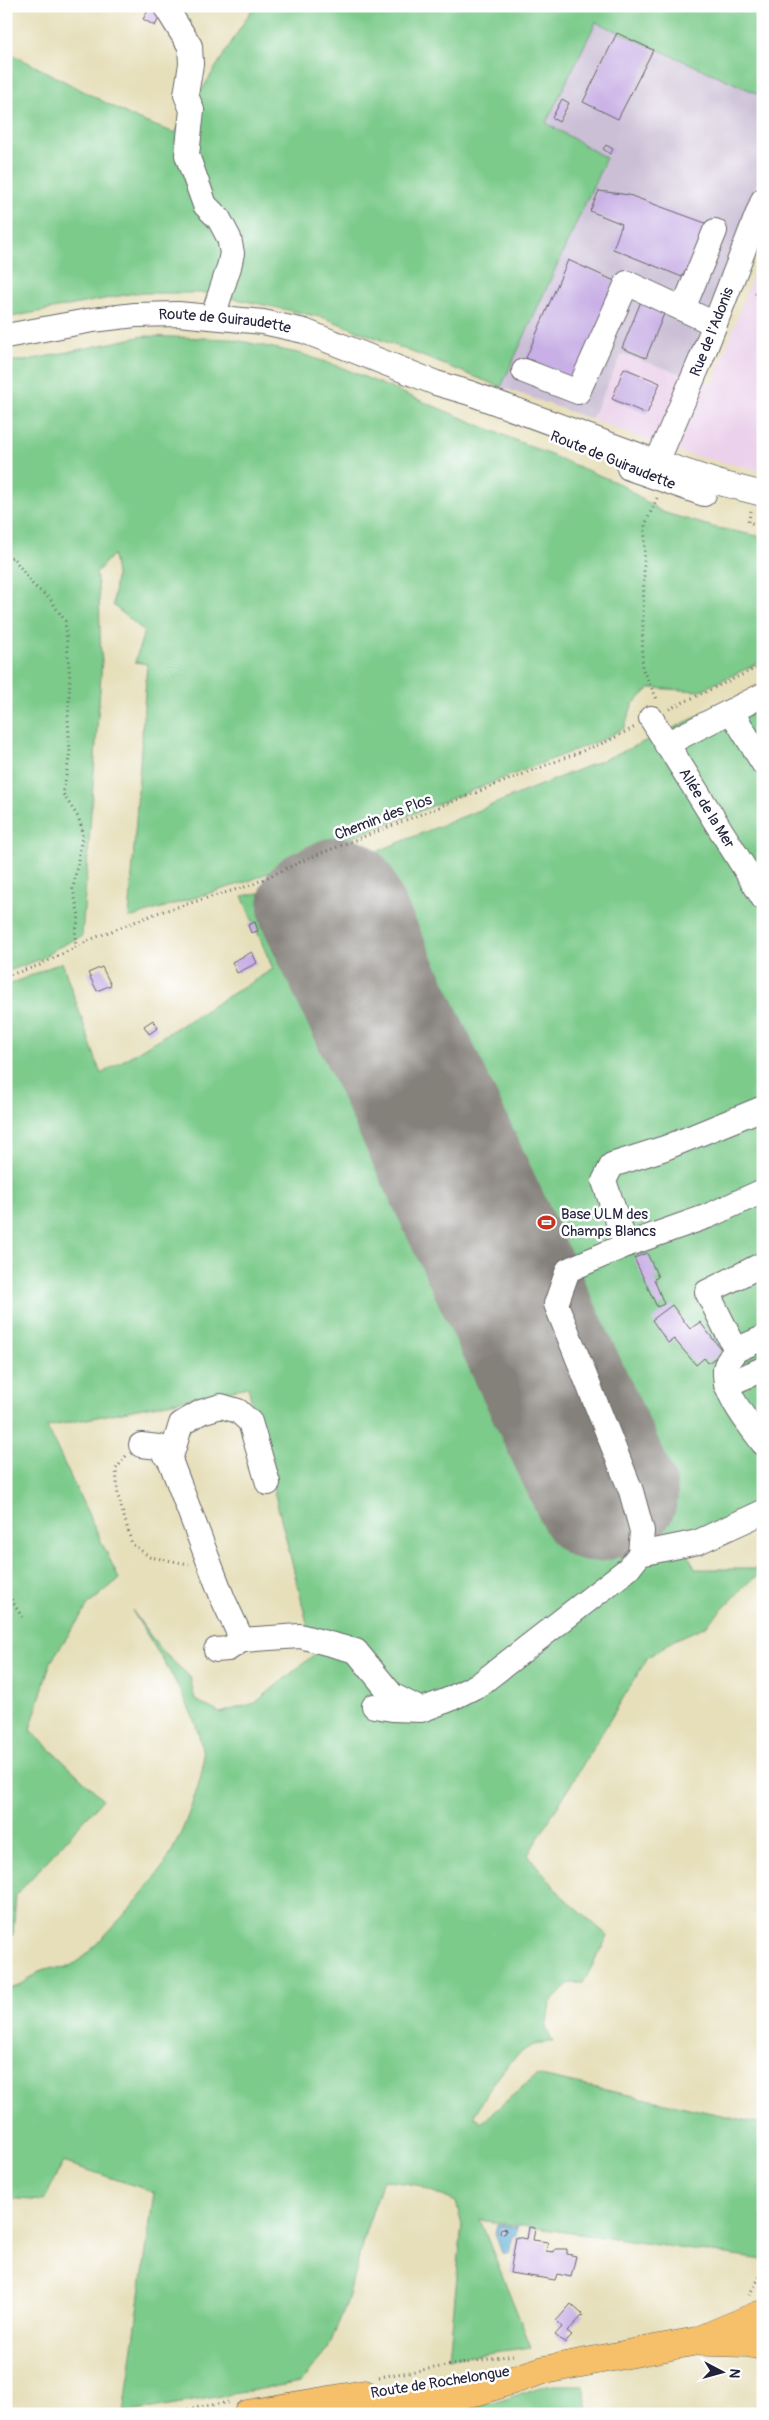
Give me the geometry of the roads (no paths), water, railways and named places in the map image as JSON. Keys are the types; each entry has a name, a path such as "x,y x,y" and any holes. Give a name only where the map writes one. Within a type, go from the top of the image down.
{"main road":[{"name":"Route de Rochelongue","path":"697,2341 756,2308"},
{"path":"756,2308 757,2328 763,2344"},
{"name":"Route de Rochelongue","path":"341,2414 479,2391 544,2370 697,2341 763,2344"},
{"name":"Route de Rochelongue","path":"239,2408 486,2373 544,2370"}],"street":[{"path":"165,6 164,9 190,46 191,64 186,95 192,110 187,155 205,205 219,219 229,238 232,253 230,267 213,316"},
{"name":"Rue de l'Adonis","path":"662,472 715,324 763,200"},
{"path":"683,309 716,231"},
{"path":"524,371 578,392 627,283 715,324"},
{"name":"Route de Guiraudette","path":"6,336 93,320 135,315 178,314 263,322 304,331 436,383 470,393 662,472 720,483 763,494"},
{"name":"Route de Guiraudette","path":"436,383 467,401 763,508"},
{"path":"666,744 763,696"},
{"path":"731,711 763,763"},
{"name":"Allée de la Mer","path":"658,715 666,744 763,898"},
{"path":"626,1245 604,1181 612,1165 665,1148 763,1108"},
{"path":"374,1706 421,1710 448,1700 480,1684 628,1569 640,1554 642,1532 631,1491 556,1304 568,1270 626,1245 708,1216 763,1191"},
{"path":"736,1350 707,1292 763,1264"},
{"path":"760,1435 726,1386 726,1364 736,1350 763,1338"},
{"path":"726,1386 763,1369"},
{"path":"170,1460 181,1424 202,1412 221,1406 238,1411 250,1422 268,1483"},
{"path":"141,1445 159,1447 170,1460 214,1575 242,1640"},
{"path":"640,1554 698,1542 763,1512"},
{"path":"216,1650 228,1649 242,1640 300,1636 356,1651 392,1695 421,1710"}],"water":[{"path":"497,2224 517,2227 516,2236 513,2236 509,2254 502,2253 495,2234"}],"place":[{"name":"Base ULM des Champs Blancs","path":"547,1223"}]}
